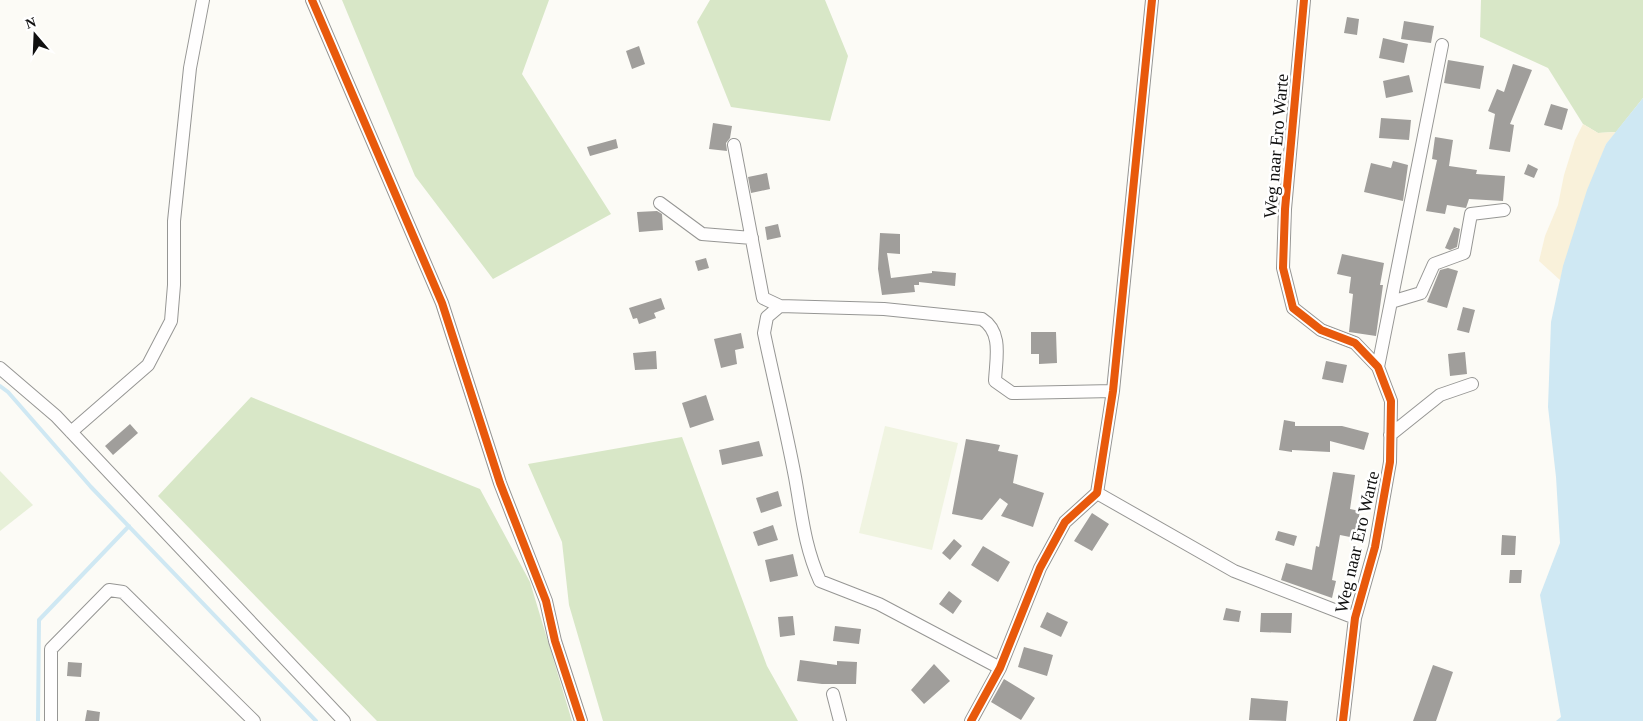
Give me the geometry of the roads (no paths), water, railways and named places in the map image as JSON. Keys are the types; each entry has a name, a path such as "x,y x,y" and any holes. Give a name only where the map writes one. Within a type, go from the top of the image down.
{"street":[{"path":"72,432 148,365 171,321 174,285 174,221 190,68 203,0"},
{"path":"312,0 442,303 500,484 546,601 555,641 581,721"},
{"path":"971,721 1000,668 1040,568 1065,522 1098,493 1113,391 1152,0"},
{"name":"Weg naar Ero Warte","path":"1304,0 1285,209 1283,268 1293,308 1321,330 1355,343 1378,367 1391,401 1390,462 1375,547 1355,618 1343,721"},
{"path":"1378,367 1442,46"},
{"path":"734,144 763,298 780,306 884,309 982,319 990,324 996,335 995,381 1012,393 1113,391"},
{"path":"660,203 702,234 752,238"},
{"path":"1391,302 1421,293 1434,264 1464,252 1471,214 1504,210"},
{"path":"780,306 767,317 764,333 795,476 803,532 809,558 820,581 879,604 966,652 1000,668"},
{"path":"0,368 28,390 72,432 344,721"},
{"path":"1390,435 1440,395 1472,384"},
{"path":"1098,493 1234,571 1355,618"},
{"path":"51,721 51,649 109,590 123,592 254,721"},
{"path":"833,694 840,721"}],"water":[{"path":"1643,98 1643,721 1556,721 1561,717 1540,595 1560,543 1556,477 1548,407 1551,322 1563,266 1587,190 1606,144"}],"waterway":[{"path":"0,386 8,392 91,487 316,721"},
{"path":"38,721 39,620 129,526"}]}
